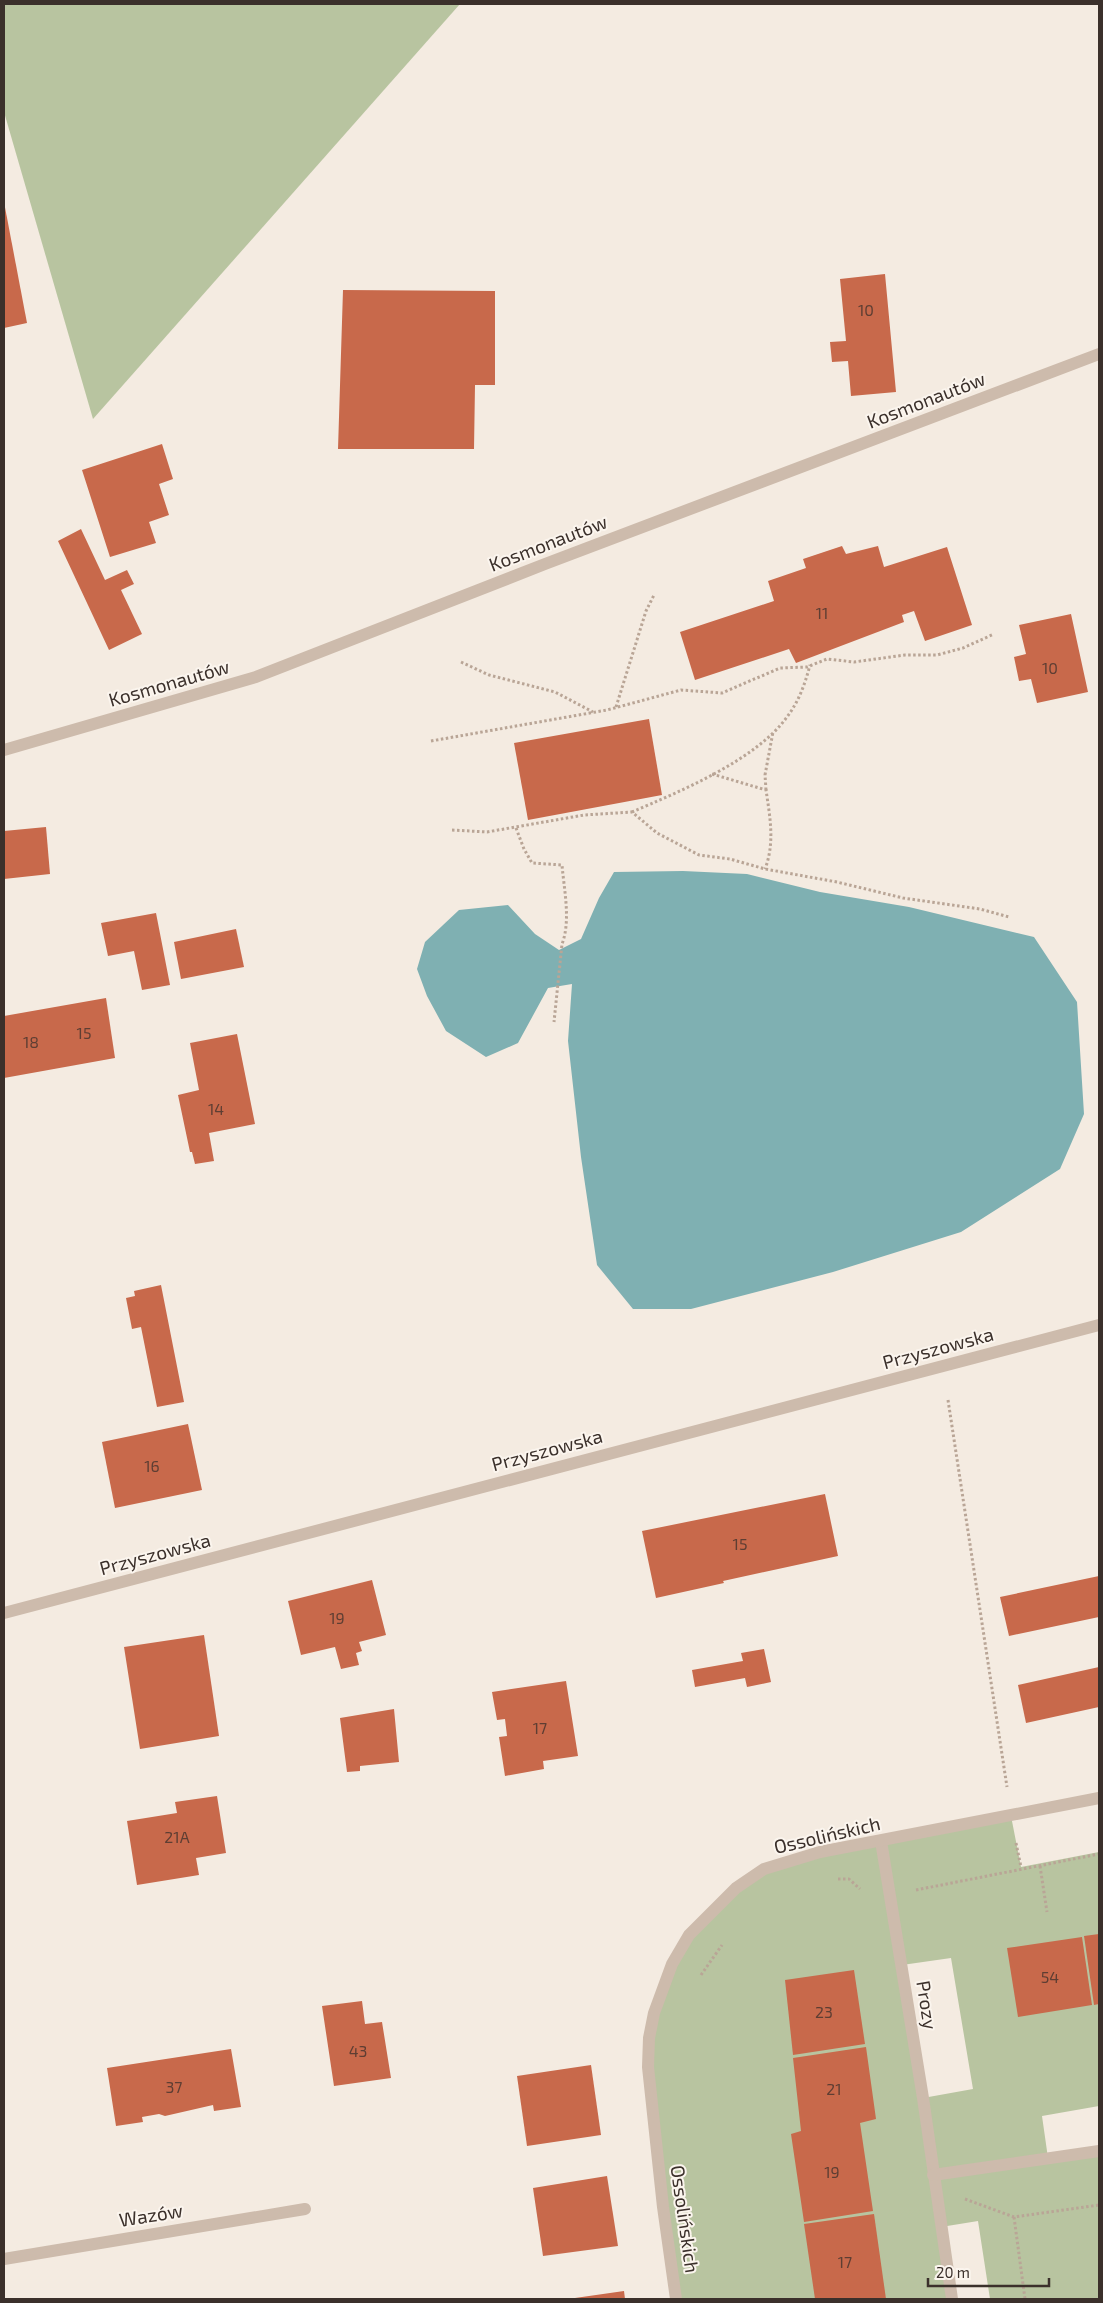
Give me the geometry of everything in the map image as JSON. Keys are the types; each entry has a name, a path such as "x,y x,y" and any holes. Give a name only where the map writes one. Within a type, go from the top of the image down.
{"street":[{"name":"Kosmonautów","path":"4,750 256,677 545,564 1099,354"},
{"name":"Przyszowska","path":"4,1613 1099,1325"},
{"name":"Ossolińskich","path":"676,2299 663,2207 648,2067 649,2038 654,2013 672,1964 689,1935 736,1888 764,1869 820,1852 1099,1798"},
{"name":"Prozy","path":"881,1841 922,2089 952,2299"},
{"path":"933,2175 1099,2151"},
{"name":"Wazów","path":"4,2259 305,2209"}],"path":[{"path":"616,708 646,611 654,595"},
{"path":"431,741 616,708 681,690 722,693 780,668 810,665 827,659 854,662 905,655 937,655 963,648 994,634"},
{"path":"461,662 489,675 556,692 594,712"},
{"path":"452,830 487,832 584,815 632,812 662,799 750,753 787,718 804,690 810,665"},
{"path":"765,870 771,853 770,819 765,775 773,731"},
{"path":"711,774 766,790"},
{"path":"632,812 657,833 699,855 730,859 765,870 837,882 903,898 980,909 1009,917"},
{"path":"516,828 532,863 562,866 565,936 562,944 554,1022"},
{"path":"948,1400 1011,1816"},
{"path":"911,1891 1099,1854"},
{"path":"1040,1866 1047,1912"},
{"path":"831,1879 849,1879"},
{"path":"698,1979 725,1940"},
{"path":"959,2198 1014,2217 1099,2205"},
{"path":"1014,2217 1025,2299"}],"green space":[{"path":"4,4 460,4 93,419 4,112"},
{"path":"1011,1816 1021,1867 1099,1852 1099,2106 1042,2116 1048,2158 1099,2150 1099,2299 990,2299 978,2221 941,2227 952,2299 676,2299 649,2038 689,1935 764,1869","holes":["951,1958 973,2089 923,2098 938,2205 902,1965"]}],"water":[{"path":"683,871 747,874 820,892 909,907 1034,937 1077,1002 1084,1114 1060,1169 961,1232 833,1272 691,1309 633,1309 597,1265 581,1157 568,1041 572,984 548,988 518,1043 486,1057 446,1031 427,996 417,969 425,942 459,910 508,905 535,934 559,950 581,939 599,898 614,872"}],"building":[{"path":"4,202 27,323 4,328"},
{"path":"885,274 896,392 851,396 848,361 832,362 830,342 846,341 840,279"},
{"path":"343,290 495,291 495,385 475,385 474,449 338,449"},
{"path":"162,444 173,479 159,484 169,515 149,522 156,543 110,557 82,470"},
{"path":"81,529 105,580 127,570 134,584 121,590 142,634 109,650 58,541"},
{"path":"842,546 846,554 878,546 884,567 947,547 972,625 925,641 914,611 902,615 904,622 796,663 789,649 695,680 680,632 774,601 768,581 806,568 803,559"},
{"path":"1071,614 1088,692 1037,703 1031,679 1019,681 1014,657 1026,654 1019,625"},
{"path":"649,719 662,795 528,820 514,743"},
{"path":"46,827 50,874 4,879 4,831"},
{"path":"156,913 170,985 142,990 134,951 108,956 101,923"},
{"path":"236,929 244,967 181,979 174,942"},
{"path":"106,998 115,1058 4,1078 4,1016"},
{"path":"237,1034 255,1124 209,1133 214,1161 195,1164 192,1152 190,1152 178,1095 199,1090 190,1043"},
{"path":"161,1285 184,1402 157,1407 141,1327 132,1329 126,1298 135,1296 134,1291"},
{"path":"188,1424 202,1490 115,1508 102,1442"},
{"path":"825,1494 838,1556 656,1598 642,1531"},
{"path":"1099,1576 1099,1617 1009,1636 1000,1597"},
{"path":"372,1580 386,1635 359,1642 362,1651 356,1653 359,1665 341,1669 335,1647 301,1655 288,1601"},
{"path":"204,1635 219,1736 140,1749 124,1647"},
{"path":"764,1649 771,1682 747,1687 745,1678 695,1687 692,1670 743,1661 741,1653"},
{"path":"1099,1667 1099,1707 1026,1723 1018,1685"},
{"path":"566,1681 578,1756 543,1761 544,1769 505,1776 499,1737 507,1736 505,1719 497,1720 492,1692"},
{"path":"394,1709 399,1762 360,1766 360,1771 347,1772 340,1718"},
{"path":"217,1796 226,1853 196,1858 199,1875 137,1885 127,1821 177,1813 175,1802"},
{"path":"1099,1934 1099,2004 1094,2005 1084,1936"},
{"path":"1082,1937 1092,2005 1018,2017 1007,1948"},
{"path":"854,1970 865,2044 793,2055 785,1980"},
{"path":"362,2001 365,2024 382,2022 391,2078 334,2086 322,2006"},
{"path":"866,2047 876,2119 860,2123 873,2211 804,2222 791,2134 801,2131 793,2058"},
{"path":"231,2049 241,2107 214,2111 213,2105 165,2116 159,2114 142,2117 143,2122 116,2126 107,2068"},
{"path":"591,2065 601,2135 527,2146 517,2076"},
{"path":"607,2176 618,2246 543,2256 533,2188"},
{"path":"874,2214 886,2299 815,2299 804,2224"},
{"path":"624,2291 625,2299 575,2299 575,2298"}]}
